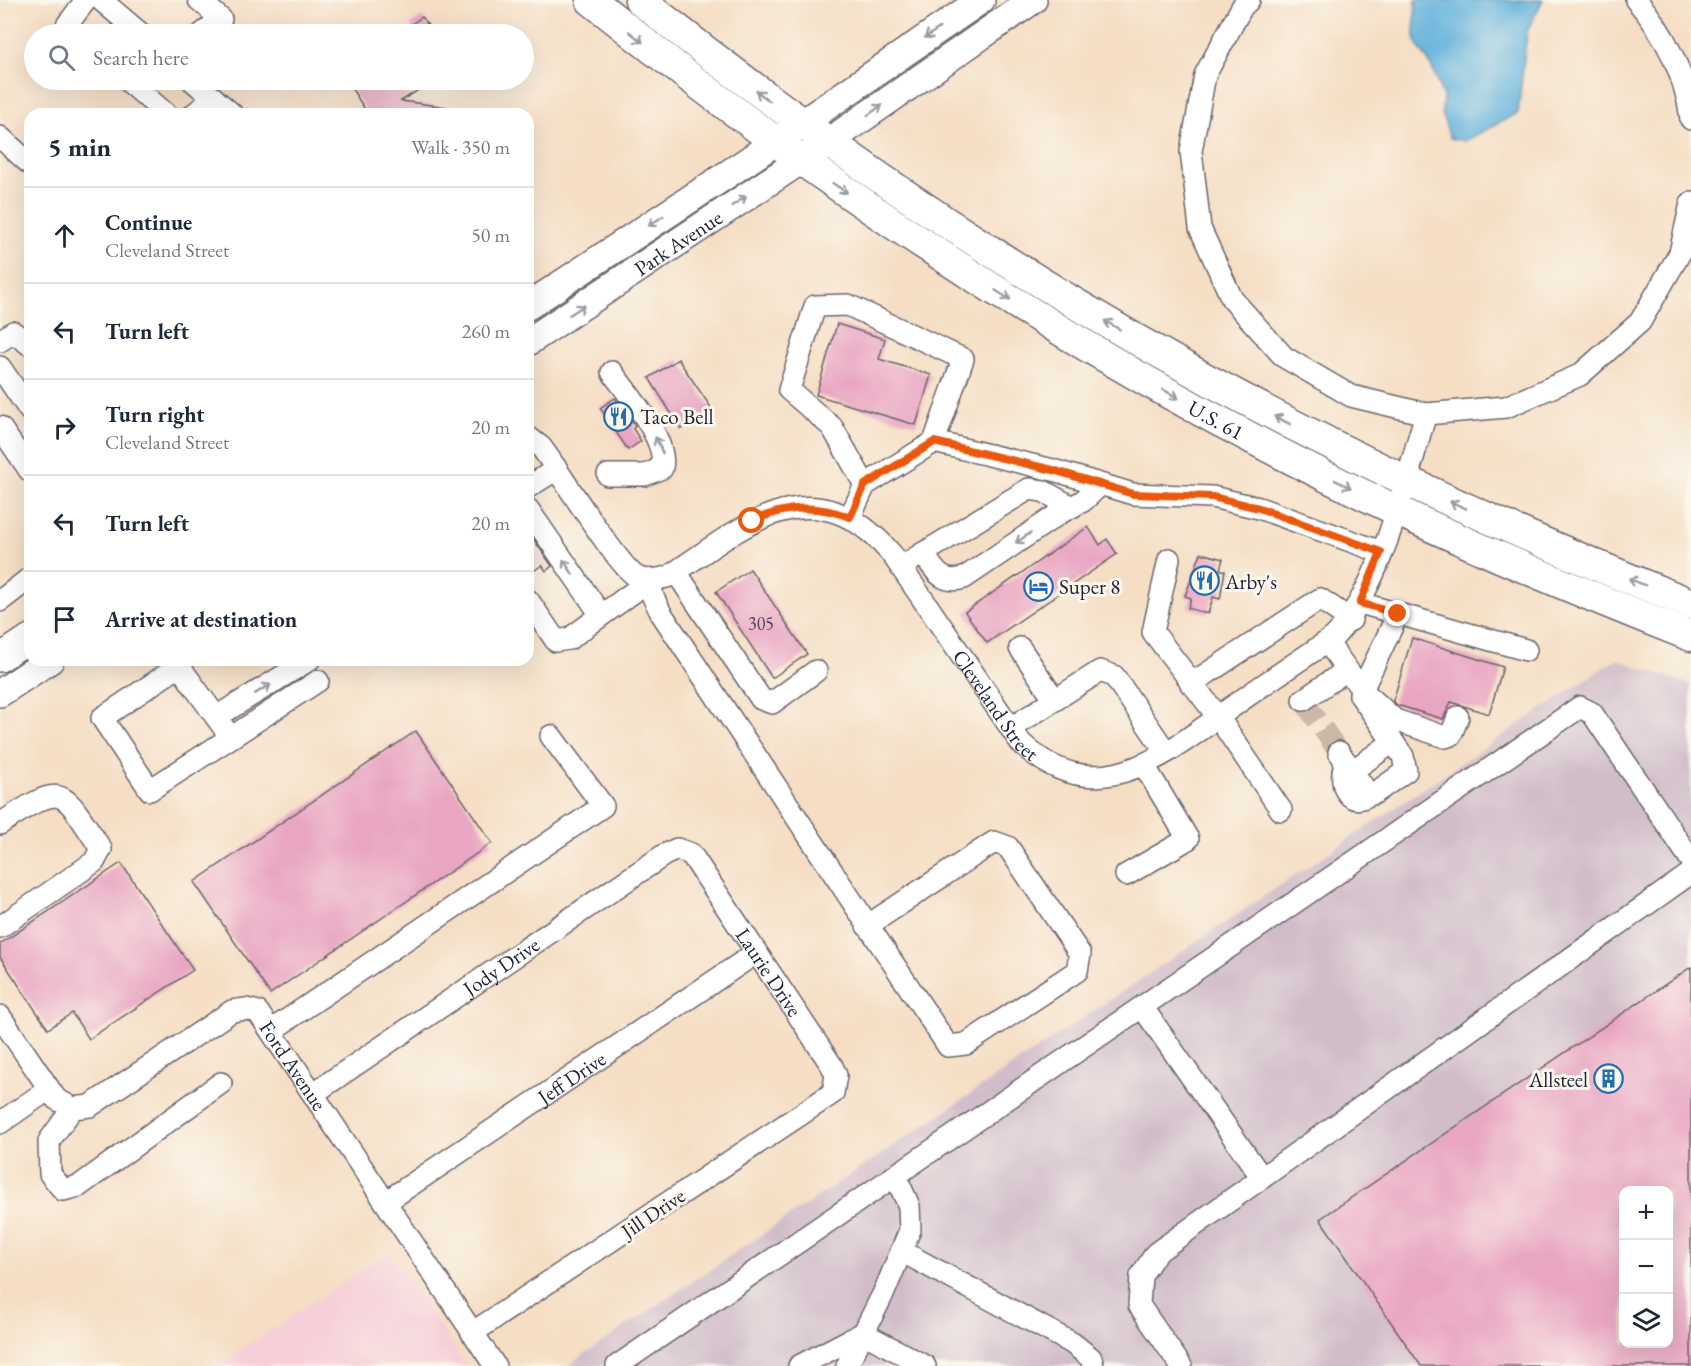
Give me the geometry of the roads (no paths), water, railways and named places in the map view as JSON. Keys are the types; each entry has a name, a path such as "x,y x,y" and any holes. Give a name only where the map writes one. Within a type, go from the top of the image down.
{"highway":[{"name":"U.S. 61","path":"591,0 800,161 891,224 1068,335 1231,427 1396,510 1522,567 1691,636"},
{"name":"U.S. 61","path":"640,0 827,143 1079,307 1235,395 1406,481 1518,532 1691,604"}],"main road":[{"name":"Park Avenue","path":"534,302 775,142 981,0"},
{"name":"Park Avenue","path":"534,338 827,143 1034,0"},
{"path":"0,658 24,642"},
{"path":"0,693 41,666"}],"street":[{"path":"68,24 86,0"},
{"path":"101,0 129,24"},
{"path":"199,0 221,19 215,24"},
{"path":"1636,0 1655,21 1688,94 1691,119"},
{"path":"1241,2 1205,75 1191,151 1200,228 1232,299 1284,357 1351,396 1426,414 1506,407 1580,375 1640,322 1680,253 1691,203"},
{"path":"138,90 159,108"},
{"path":"204,90 225,108"},
{"path":"202,108 214,98"},
{"path":"0,137 24,159"},
{"path":"850,517 865,485 934,442 963,359 848,305 815,306 789,390 832,427 865,485"},
{"path":"0,341 13,332 24,340"},
{"path":"0,367 24,402"},
{"path":"608,476 630,477 651,474 662,468 664,458 658,440 612,372"},
{"name":"Cleveland Street","path":"534,609 556,641 570,639 650,580 659,580 676,572 752,521 778,510 803,507 829,510 850,517 878,537 902,567 1011,728 1034,755 1074,774 1110,776 1144,765 1166,752 1327,642 1356,611 1396,510 1426,414"},
{"path":"0,428 24,462"},
{"path":"534,442 541,447 557,469 620,561 638,577 650,580 653,597 661,613 867,926 948,1046 966,1044 1077,971 1080,954 1008,847 994,842 867,926"},
{"path":"934,442 1053,470 1133,494 1212,497 1259,508 1381,552"},
{"path":"534,483 557,469"},
{"path":"923,553 937,574 955,581 964,578 1072,507 1100,484"},
{"path":"902,567 1029,489 1043,492 1072,507"},
{"path":"534,518 601,615"},
{"path":"1169,559 1153,632 1218,717 1281,810"},
{"path":"676,572 761,699 772,703 816,671"},
{"path":"0,601 24,583"},
{"path":"1191,684 1320,599 1356,611 1398,614 1526,650"},
{"path":"1393,742 1346,762 1369,795 1376,793 1406,771 1403,756 1360,695 1398,614"},
{"path":"1327,642 1362,690 1395,720 1445,737 1451,735 1458,717"},
{"path":"1020,648 1054,700"},
{"path":"173,666 102,718 148,789 152,790 318,681"},
{"path":"181,666 231,738"},
{"path":"216,717 299,666"},
{"path":"1283,672 1304,702 1347,670"},
{"path":"1011,728 1100,671 1114,676 1166,752"},
{"path":"618,1366 1580,707 1592,713 1691,860"},
{"path":"272,1030 603,806 551,736"},
{"path":"1126,875 1188,839 1144,765"},
{"path":"0,824 40,798 58,795 69,800 101,849 94,862 0,927"},
{"name":"Jody Drive","path":"314,1094 664,855 677,849 691,854"},
{"name":"Laurie Drive","path":"691,854 832,1066 836,1075 833,1093"},
{"path":"1181,1366 1139,1305 1141,1276 1156,1253 1691,873"},
{"name":"Jeff Drive","path":"387,1201 756,953"},
{"path":"1143,1008 1262,1178"},
{"name":"Ford Avenue","path":"73,1108 90,1106 232,1011 246,1009 258,1012 387,1201 495,1366"},
{"path":"0,1016 57,1100 73,1108 49,1141 50,1174 63,1190 79,1186 221,1083"},
{"path":"0,1124 49,1089"},
{"name":"Jill Drive","path":"472,1333 833,1093"},
{"path":"847,1366 901,1251 911,1219 909,1206 896,1177"},
{"path":"901,1251 1072,1342 1091,1358 1093,1366"},
{"path":"799,1366 863,1333"},
{"path":"863,1333 925,1366"}],"water":[{"path":"1416,0 1543,0 1527,31 1518,113 1465,141 1450,138 1442,114 1443,96 1430,63 1417,45 1414,31"}],"tunnel":[{"path":"1305,703 1339,752"}],"place":[{"name":"Taco Bell","path":"619,416"},
{"name":"Arby's","path":"1204,581"},
{"name":"Super 8","path":"1038,586"},
{"name":"Allsteel","path":"1609,1079"}]}
